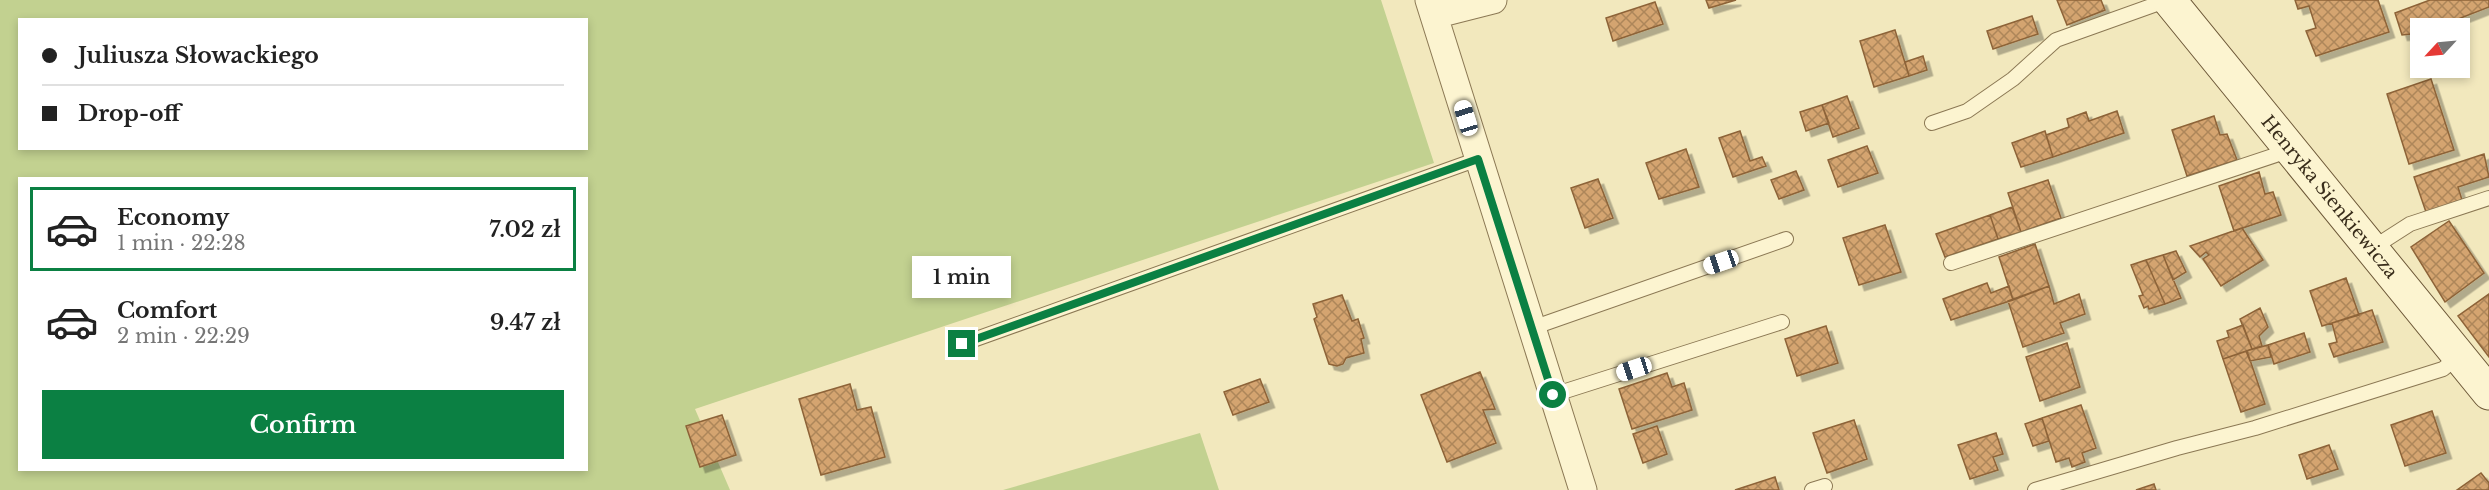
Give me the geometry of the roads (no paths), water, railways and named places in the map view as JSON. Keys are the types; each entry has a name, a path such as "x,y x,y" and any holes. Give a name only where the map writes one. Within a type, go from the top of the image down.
{"street":[{"path":"1493,0 1431,8 1583,490"},
{"name":"Henryka Sienkiewicza","path":"2169,0 2489,393"}],"lane":[{"path":"1932,123 1966,111 2013,79 2056,40 2169,0"},
{"path":"1951,263 2291,150"},
{"path":"962,344 1478,159"},
{"path":"2371,249 2410,224 2489,198"},
{"path":"1532,328 1786,239"},
{"path":"1553,395 1782,321"},
{"path":"2036,490 2177,448 2255,429 2443,369 2459,356"}]}
